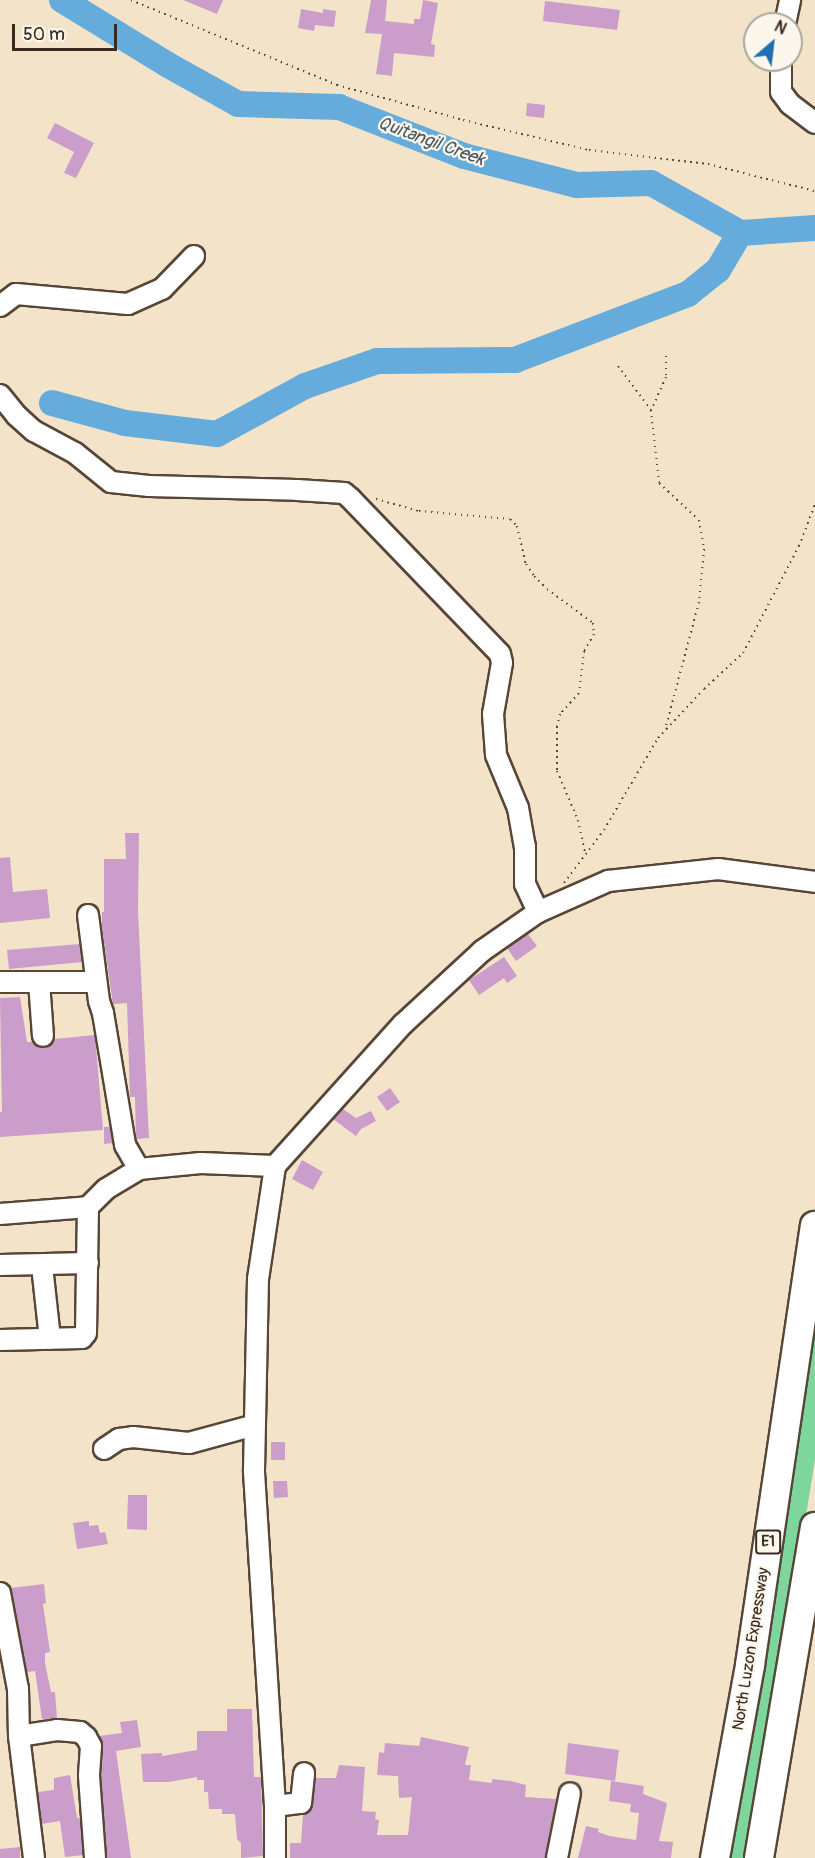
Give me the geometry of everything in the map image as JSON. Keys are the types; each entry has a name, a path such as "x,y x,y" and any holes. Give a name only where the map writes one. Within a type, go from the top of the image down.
{"highway":[{"name":"North Luzon Expressway","path":"715,1858 750,1665 815,1226"},
{"path":"759,1858 815,1527"}],"street":[{"path":"781,72 781,92 790,104 815,123"},
{"path":"0,306 16,294 128,304 162,290 194,256"},
{"path":"0,395 16,415 34,431 75,453 111,482 149,486 309,490 344,493 350,498 500,654 502,663 493,714 496,755 518,808 525,846 525,884 538,912"},
{"path":"275,1858 275,1806 255,1470 255,1425 258,1279 275,1166 403,1024 482,951 538,912 608,881 718,869 815,882"},
{"path":"88,915 96,982 125,1145 139,1169"},
{"path":"0,982 96,982"},
{"path":"39,982 43,1036"},
{"path":"0,1214 88,1207 106,1189 139,1169 201,1163 275,1166"},
{"path":"0,1340 82,1338 86,1333 88,1207"},
{"path":"0,1265 42,1266 88,1263"},
{"path":"42,1266 50,1339"},
{"path":"104,1449 119,1439 133,1437 189,1443 255,1425"},
{"path":"0,1593 16,1690 19,1736 34,1858"},
{"path":"19,1736 57,1730 80,1731 86,1737 91,1746 89,1776 95,1858"},
{"path":"275,1806 301,1803 304,1773"},
{"path":"556,1858 570,1793"}],"path":[{"path":"131,0 338,85 440,114 589,150 708,164 815,191"},
{"path":"651,411 666,377 666,356"},
{"path":"618,366 651,411 659,483 699,520 704,549 699,602 666,729"},
{"path":"374,499 419,511 510,519 517,526 526,564 534,576 547,589 593,623 594,634 584,651 579,693 560,714 557,726 557,771 578,820 585,854"},
{"path":"559,902 566,878 604,830 658,738 744,653 799,546 815,504"}],"green space":[{"path":"815,1310 815,1459 752,1858 727,1858"}],"building":[{"path":"183,0 223,0 217,14"},
{"path":"371,0 387,0 385,21 414,24 414,19 420,19 423,0 438,3 431,44 435,45 434,57 394,53 392,76 376,74 382,34 365,33"},
{"path":"545,1 620,10 617,30 543,21"},
{"path":"301,9 323,13 323,9 336,11 334,27 315,25 314,31 298,28"},
{"path":"527,103 545,105 544,118 526,116"},
{"path":"55,123 94,143 76,178 64,173 74,152 47,138"},
{"path":"125,833 139,833 138,911 149,1138 136,1139 135,1097 130,1097 127,1003 113,1004 102,927 104,859 126,859"},
{"path":"10,857 13,892 47,889 50,918 0,923 0,858"},
{"path":"528,934 537,946 516,961 507,948"},
{"path":"80,944 82,962 9,969 7,950"},
{"path":"504,957 517,976 507,983 504,978 479,995 469,980"},
{"path":"20,997 27,1042 33,1042 44,1048 54,1039 95,1035 103,1130 0,1137 0,1112 2,1112 0,998"},
{"path":"390,1088 400,1102 387,1111 377,1097"},
{"path":"343,1109 356,1118 371,1111 376,1121 361,1129 356,1136 333,1119"},
{"path":"104,1127 110,1127 113,1143 104,1144"},
{"path":"302,1160 323,1172 313,1190 292,1179"},
{"path":"271,1442 285,1442 285,1460 271,1460"},
{"path":"273,1481 287,1481 288,1497 274,1498"},
{"path":"128,1495 147,1495 147,1530 127,1529"},
{"path":"89,1521 89,1526 98,1525 100,1533 105,1532 108,1544 77,1549 73,1523"},
{"path":"44,1584 46,1603 43,1604 50,1652 45,1653 45,1663 51,1692 55,1692 57,1718 42,1719 35,1671 27,1672 11,1588"},
{"path":"227,1709 252,1709 254,1777 261,1777 263,1856 241,1858 241,1843 237,1839 235,1814 222,1814 222,1809 209,1809 208,1792 204,1792 204,1780 197,1780 197,1777 169,1782 143,1782 141,1754 162,1753 162,1756 197,1750 197,1731 227,1731"},
{"path":"137,1720 141,1747 116,1751 131,1858 107,1858 101,1776 103,1747 99,1736 122,1733 120,1722"},
{"path":"421,1737 469,1747 465,1765 471,1765 469,1780 492,1783 492,1779 511,1781 526,1785 525,1797 556,1799 545,1858 290,1858 290,1843 301,1843 303,1815 311,1809 316,1778 336,1778 339,1765 365,1767 362,1811 376,1812 375,1819 379,1820 377,1835 408,1835 412,1797 399,1798 398,1776 377,1775 379,1752 384,1753 385,1743 419,1746"},
{"path":"568,1743 619,1750 615,1781 565,1774"},
{"path":"70,1775 77,1818 80,1818 83,1855 65,1857 60,1821 42,1824 38,1792 54,1790 54,1778"},
{"path":"611,1781 644,1786 643,1794 667,1803 659,1841 673,1842 671,1858 578,1858 586,1826 599,1829 598,1832 609,1836 636,1840 639,1813 630,1812 631,1804 609,1801"},
{"path":"20,1847 20,1858 0,1858 0,1849"}],"waterway":[{"name":"Quitangil Creek","path":"62,0 168,65 238,104 339,107 464,156 577,185 651,183 740,233 815,228"},
{"path":"52,403 125,423 217,434 305,386 377,361 515,360 688,294 718,270 740,233"}]}
